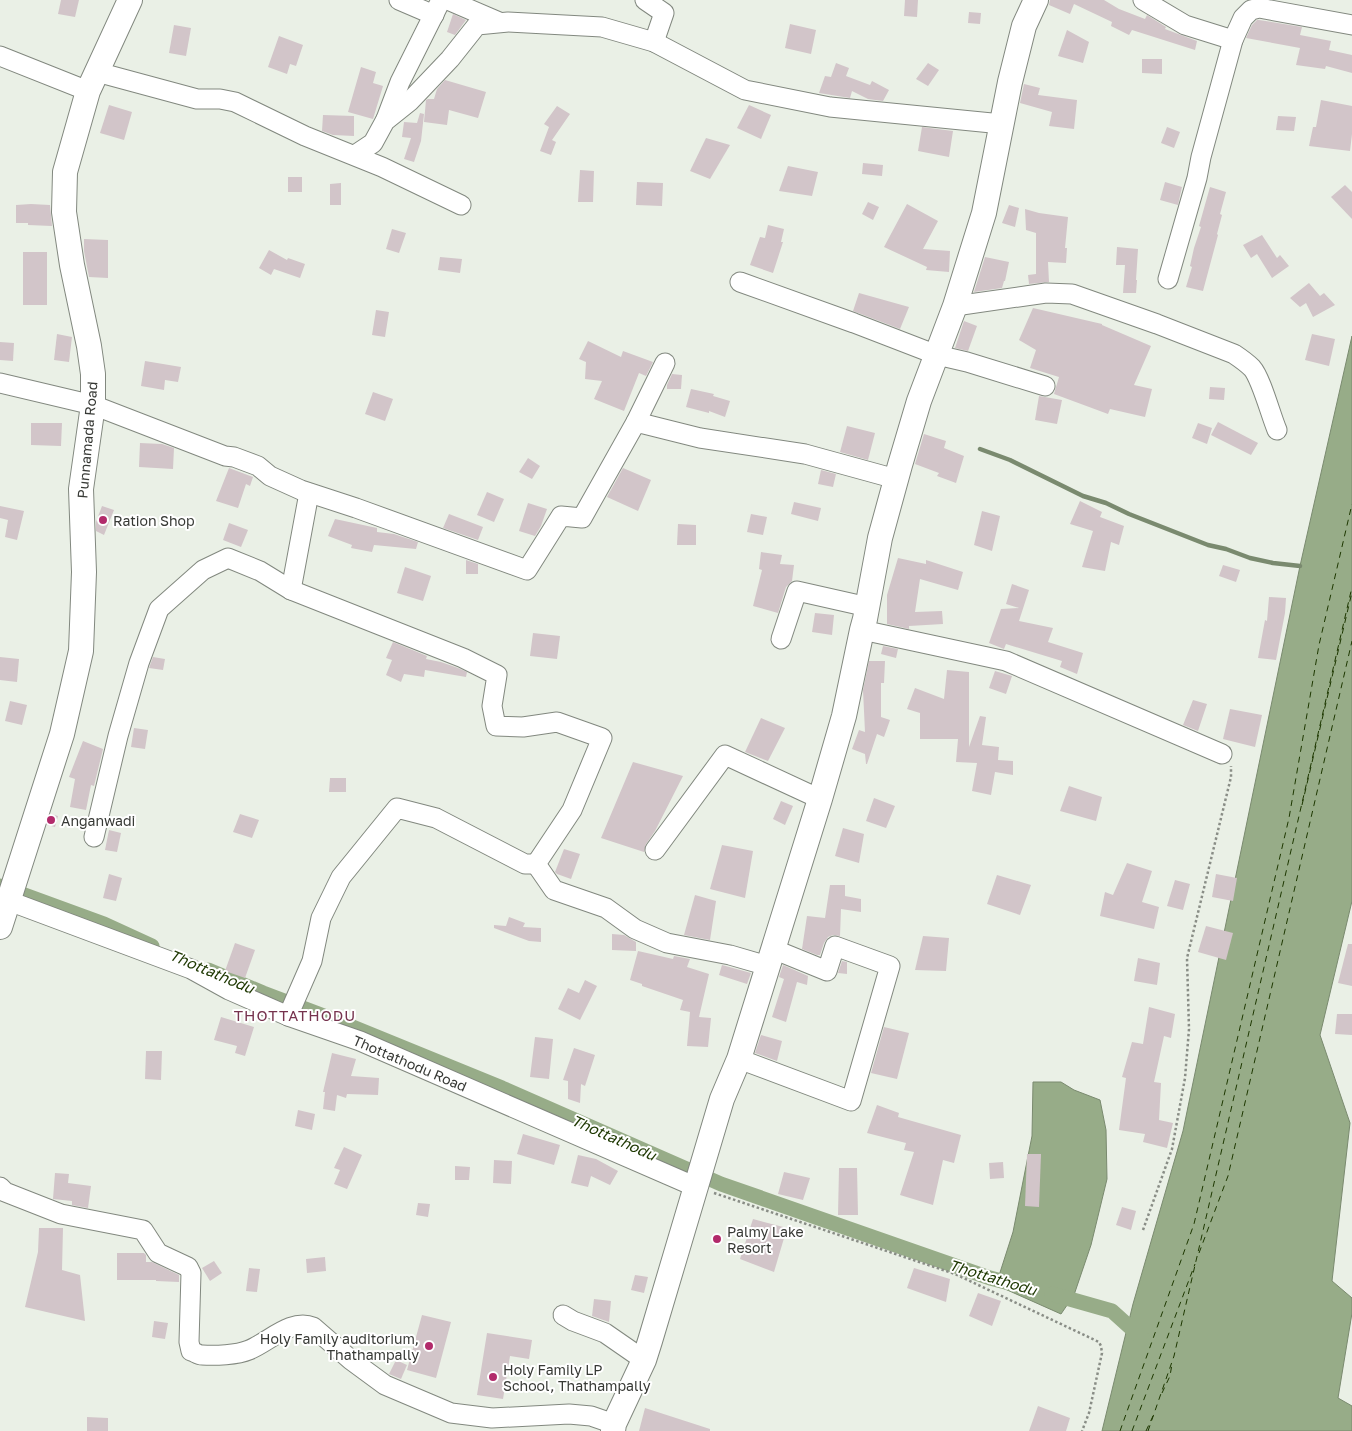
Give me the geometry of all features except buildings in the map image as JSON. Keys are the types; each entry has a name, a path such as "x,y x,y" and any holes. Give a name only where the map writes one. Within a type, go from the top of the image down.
{"main road":[{"name":"Punnamada Road","path":"0,927 62,734 81,651 84,572 81,489 93,405 93,374 64,212 65,172 92,82 130,0"},
{"path":"613,1427 644,1360 722,1099 739,1059 820,799 844,716 868,607 880,538 919,401 956,306 984,213 1010,82 1024,26 1036,0"}],"street":[{"path":"355,155 373,143 385,121 400,82 437,8 399,0"},
{"path":"448,0 501,23"},
{"path":"645,0 664,13 654,42"},
{"path":"1143,0 1185,25 1233,40"},
{"path":"1168,279 1233,40 1242,18 1251,10 1259,8 1352,25"},
{"path":"385,121 410,101 450,59 477,25 508,22 602,27 654,42 745,90 830,107 1002,124"},
{"path":"0,56 92,82 197,99 220,99 235,102 305,136 382,167 460,205"},
{"path":"740,282 937,355 967,362 1045,386"},
{"path":"956,306 1046,293 1072,294 1158,324 1234,354 1254,370 1261,384 1277,430"},
{"path":"0,383 93,405 225,456 234,457 258,466 270,476 309,493 356,508 527,570 561,516 582,518 636,422 665,363"},
{"path":"636,422 700,438 806,454 896,479"},
{"path":"291,590 309,493"},
{"path":"94,837 118,736 139,663 160,608 203,570 228,558 260,571 291,590 463,658 497,675 492,706 496,726 523,727 558,722 602,738 572,810 536,864"},
{"path":"781,639 797,591 868,607"},
{"path":"862,630 1006,661 1222,754"},
{"path":"655,850 725,755 820,799"},
{"path":"291,1009 312,961 321,918 341,877 397,808 436,818 525,864 536,864"},
{"path":"536,864 554,890 606,908 635,930 668,943 730,955 770,958 827,971 835,946 890,966 851,1101 739,1059"},
{"name":"Thottathodu Road","path":"11,894 190,969 229,990 291,1009 360,1041 699,1179"},
{"path":"0,1187 5,1192 61,1214 143,1230 158,1253 188,1267 192,1273 189,1342 191,1351 200,1355 224,1355 249,1350 297,1325 307,1324 385,1385 451,1413 492,1418 569,1414 591,1416 613,1427"},
{"path":"563,1315 573,1321 605,1332 644,1360"}],"path":[{"path":"1143,1230 1172,1149 1185,1078 1189,1028 1187,958 1232,772 1229,760 1222,754"},
{"path":"699,1179 955,1274 1099,1342 1102,1353 1089,1413 1082,1431"}],"shaded area":[{"path":"1352,336 1352,901 1320,1035 1350,1123 1332,1281 1352,1298 1352,1313 1338,1398 1352,1406 1352,1431 1102,1431 1133,1304 1183,1131 1300,566"},
{"path":"1033,1082 1061,1082 1074,1090 1100,1100 1106,1130 1107,1179 1091,1245 1074,1295 1061,1314 996,1285 1013,1232 1032,1136"}],"waterway":[{"path":"980,449 1010,460 1083,496 1106,503 1208,545 1226,549 1250,558 1300,566"},
{"name":"Thottathodu","path":"0,886 104,924 152,946"},
{"name":"Thottathodu","path":"208,970 502,1088 721,1184 990,1278 1017,1285"},
{"name":"Thottathodu","path":"1052,1294 1112,1311 1143,1339"}],"ferry route":[{"path":"1120,1431 1194,1224 1289,818 1319,645 1352,504"},
{"path":"1148,1431 1174,1356 1352,587"},
{"path":"1302,805 1352,592"},
{"path":"1199,1253 1228,1176 1352,641"},
{"path":"1132,1431 1195,1264"},
{"path":"1162,1393 1170,1376 1172,1364"},
{"path":"1146,1431 1153,1416"}],"place":[{"name":"Ration Shop","path":"103,520"},
{"name":"Anganwadi","path":"51,820"},
{"name":"Palmy Lake Resort","path":"717,1239"},
{"name":"Holy Family auditorium, Thathampally","path":"429,1346"},
{"name":"Holy Family LP School, Thathampally","path":"493,1377"}],"district":[{"name":"THOTTATHODU","path":"295,1015"}]}
